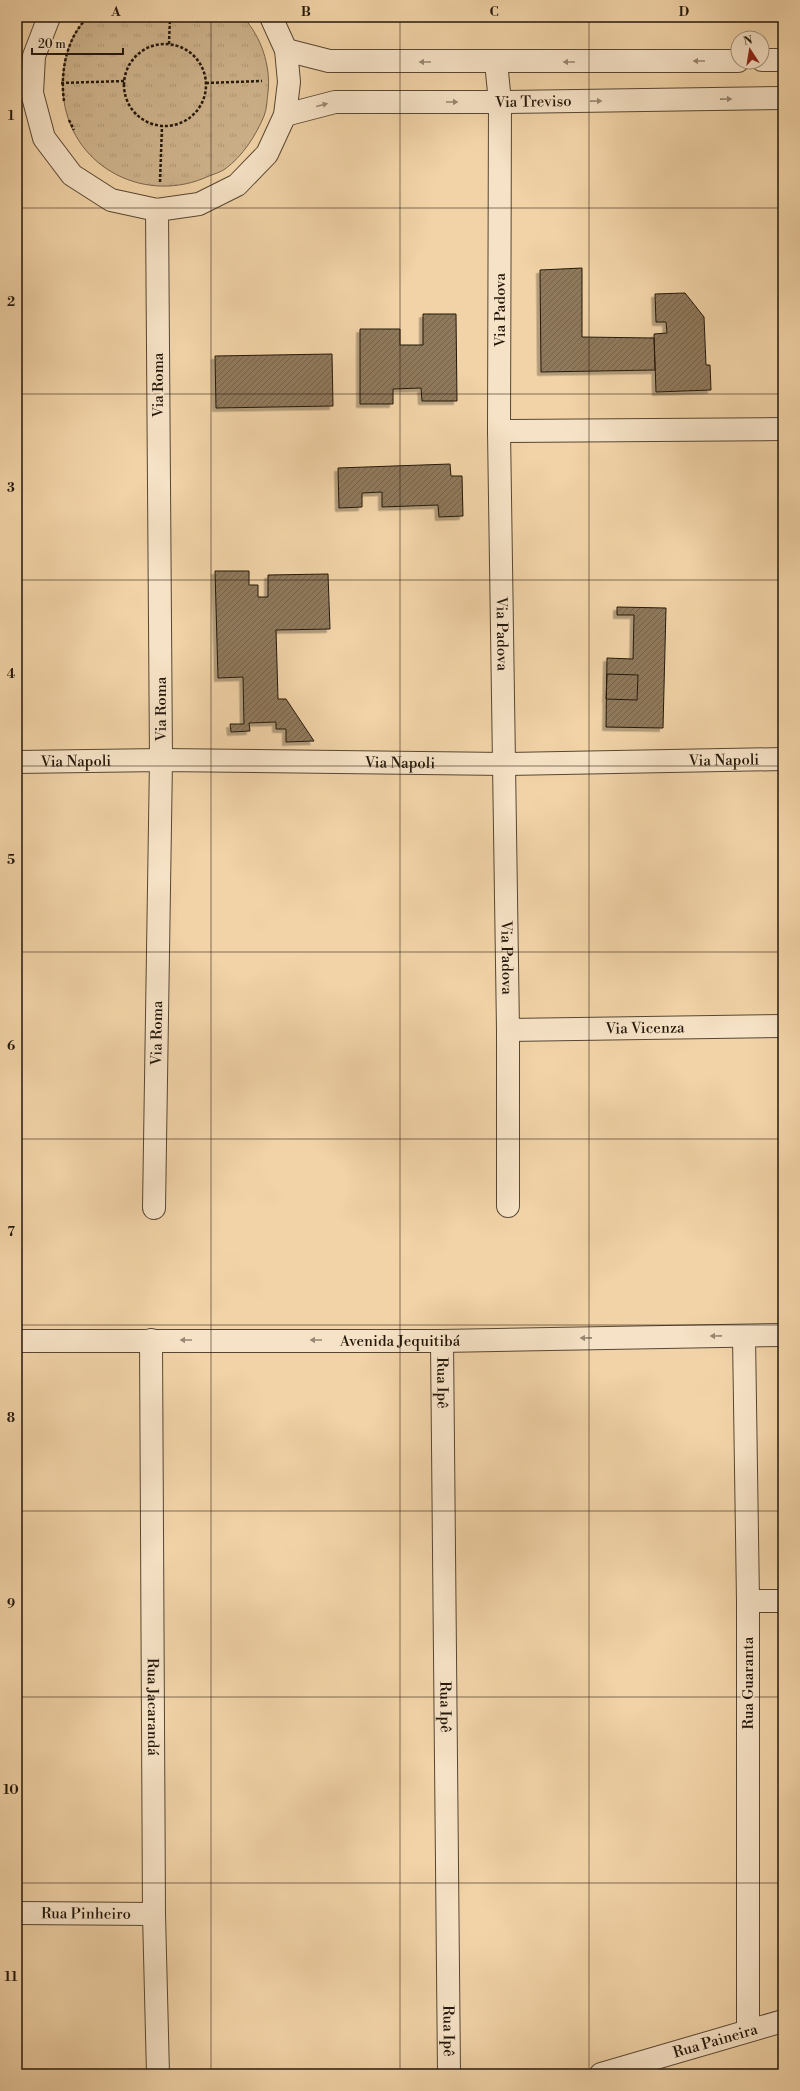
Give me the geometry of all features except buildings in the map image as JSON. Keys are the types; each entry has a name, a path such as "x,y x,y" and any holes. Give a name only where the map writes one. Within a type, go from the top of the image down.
{"street":[{"path":"50,17 34,56 24,92 44,138 72,175 111,200 157,210 199,204 237,184 267,154 285,115 289,82 286,50 271,17"},
{"path":"286,50 329,61 730,61"},
{"path":"770,60 783,60"},
{"name":"Via Padova","path":"496,62 500,102 500,431 508,1030 508,1206"},
{"name":"Via Treviso","path":"285,115 336,102 500,102 783,98"},
{"name":"Via Roma","path":"154,1208 161,760 157,210"},
{"path":"500,431 783,429"},
{"name":"Via Napoli","path":"17,762 161,760 505,764 783,759"},
{"name":"Via Vicenza","path":"508,1030 783,1026"},
{"name":"Avenida Jequitibá","path":"17,1341 442,1340 783,1335"},
{"name":"Rua Guaranta","path":"744,1336 748,1601 748,2030"},
{"name":"Rua Jacarandá","path":"151,1340 154,1914 158,2074"},
{"name":"Rua Ipê","path":"442,1340 449,2074"},
{"path":"748,1601 783,1601"},
{"name":"Rua Pinheiro","path":"17,1913 154,1914"},
{"name":"Rua Paineira","path":"601,2074 783,2021"}],"path":[{"path":"65,106 62,83 68,50 83,22 88,17"},
{"path":"169,44 170,17"},
{"path":"169,44 191,53 199,61 204,72 206,83 205,97 198,109 188,119 175,125 162,126 149,122 138,116 130,106 125,94 124,81 134,58 145,50 156,45 169,44"},
{"path":"206,83 269,80"},
{"path":"62,83 124,81"},
{"path":"66,114 76,136"},
{"path":"160,188 162,126"}],"green space":[{"path":"88,17 243,17 260,42 266,62 269,82 267,104 264,116 253,138 238,158 223,170 209,176 185,184 162,186 139,183 117,175 98,162 82,145 71,125 64,101 63,90 66,56 74,35 80,25"}]}
